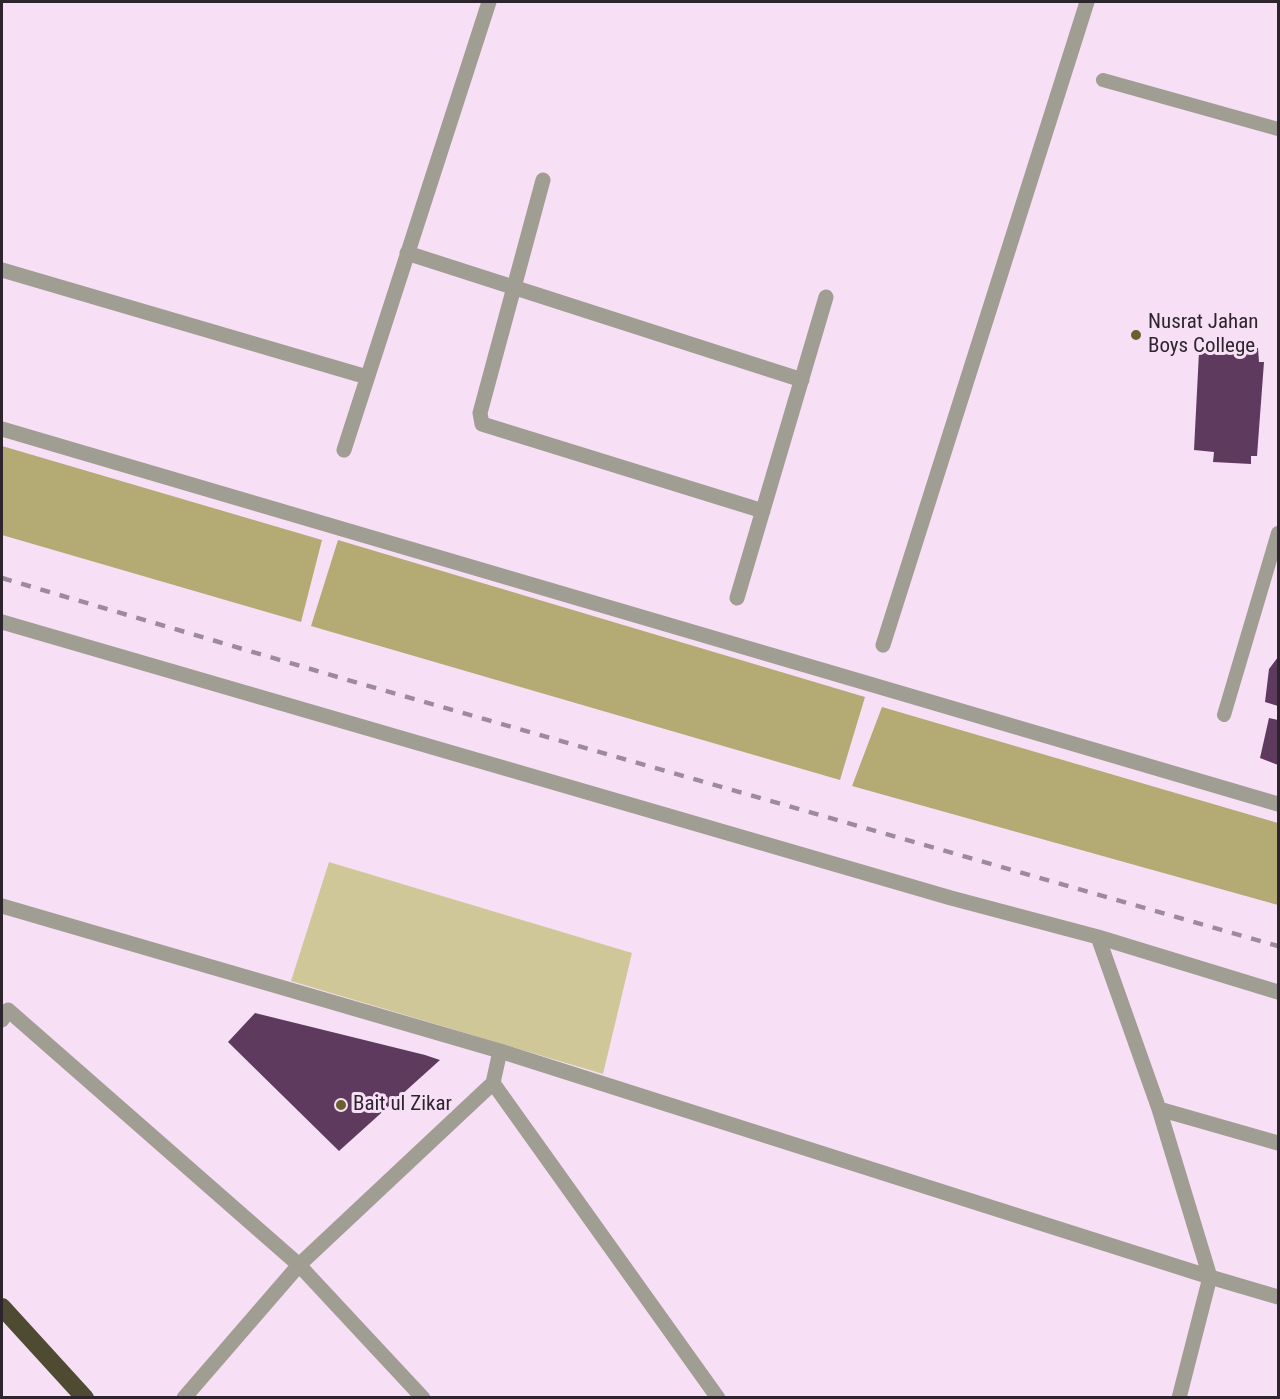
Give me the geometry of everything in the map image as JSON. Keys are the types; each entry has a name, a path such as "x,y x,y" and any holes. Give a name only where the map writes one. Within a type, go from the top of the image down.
{"highway":[{"path":"2,1307 85,1398"}],"street":[{"path":"344,450 489,2"},
{"path":"883,645 1087,2"},
{"path":"543,180 480,413 482,424 763,511"},
{"path":"407,253 802,380"},
{"path":"2,270 367,377"},
{"path":"737,598 826,297"},
{"path":"2,429 1278,804"},
{"path":"2,622 951,898 1098,937 1278,992"},
{"path":"2,906 500,1051 1278,1297"},
{"path":"1098,937 1159,1108 1210,1277 1179,1398"},
{"path":"4,1011 299,1265 423,1398"},
{"path":"184,1398 299,1265 493,1083 500,1051"},
{"path":"493,1083 718,1398"},
{"path":"1159,1108 1278,1143"}],"lane":[{"path":"1103,80 1278,129"},
{"path":"1224,715 1274,563 1278,533"}],"shaded area":[{"path":"2,446 322,540 301,622 2,535"},
{"path":"338,540 865,697 840,780 311,626"},
{"path":"882,707 1278,823 1278,905 852,786"},
{"path":"329,862 632,953 603,1074 291,981"}],"building":[{"path":"1219,345 1258,348 1259,362 1264,362 1257,456 1251,456 1251,464 1213,462 1214,452 1194,450 1199,352 1219,353"},
{"path":"1278,657 1278,706 1265,702 1269,669"},
{"path":"1269,718 1278,720 1278,765 1260,758"},
{"name":"Bait ul Zikar","path":"255,1013 440,1060 339,1151 228,1042"}],"railway":[{"path":"2,578 358,683 1278,946"}],"place":[{"name":"Nusrat Jahan Boys College","path":"1136,335"},
{"name":"Bait ul Zikar","path":"341,1105"}]}
